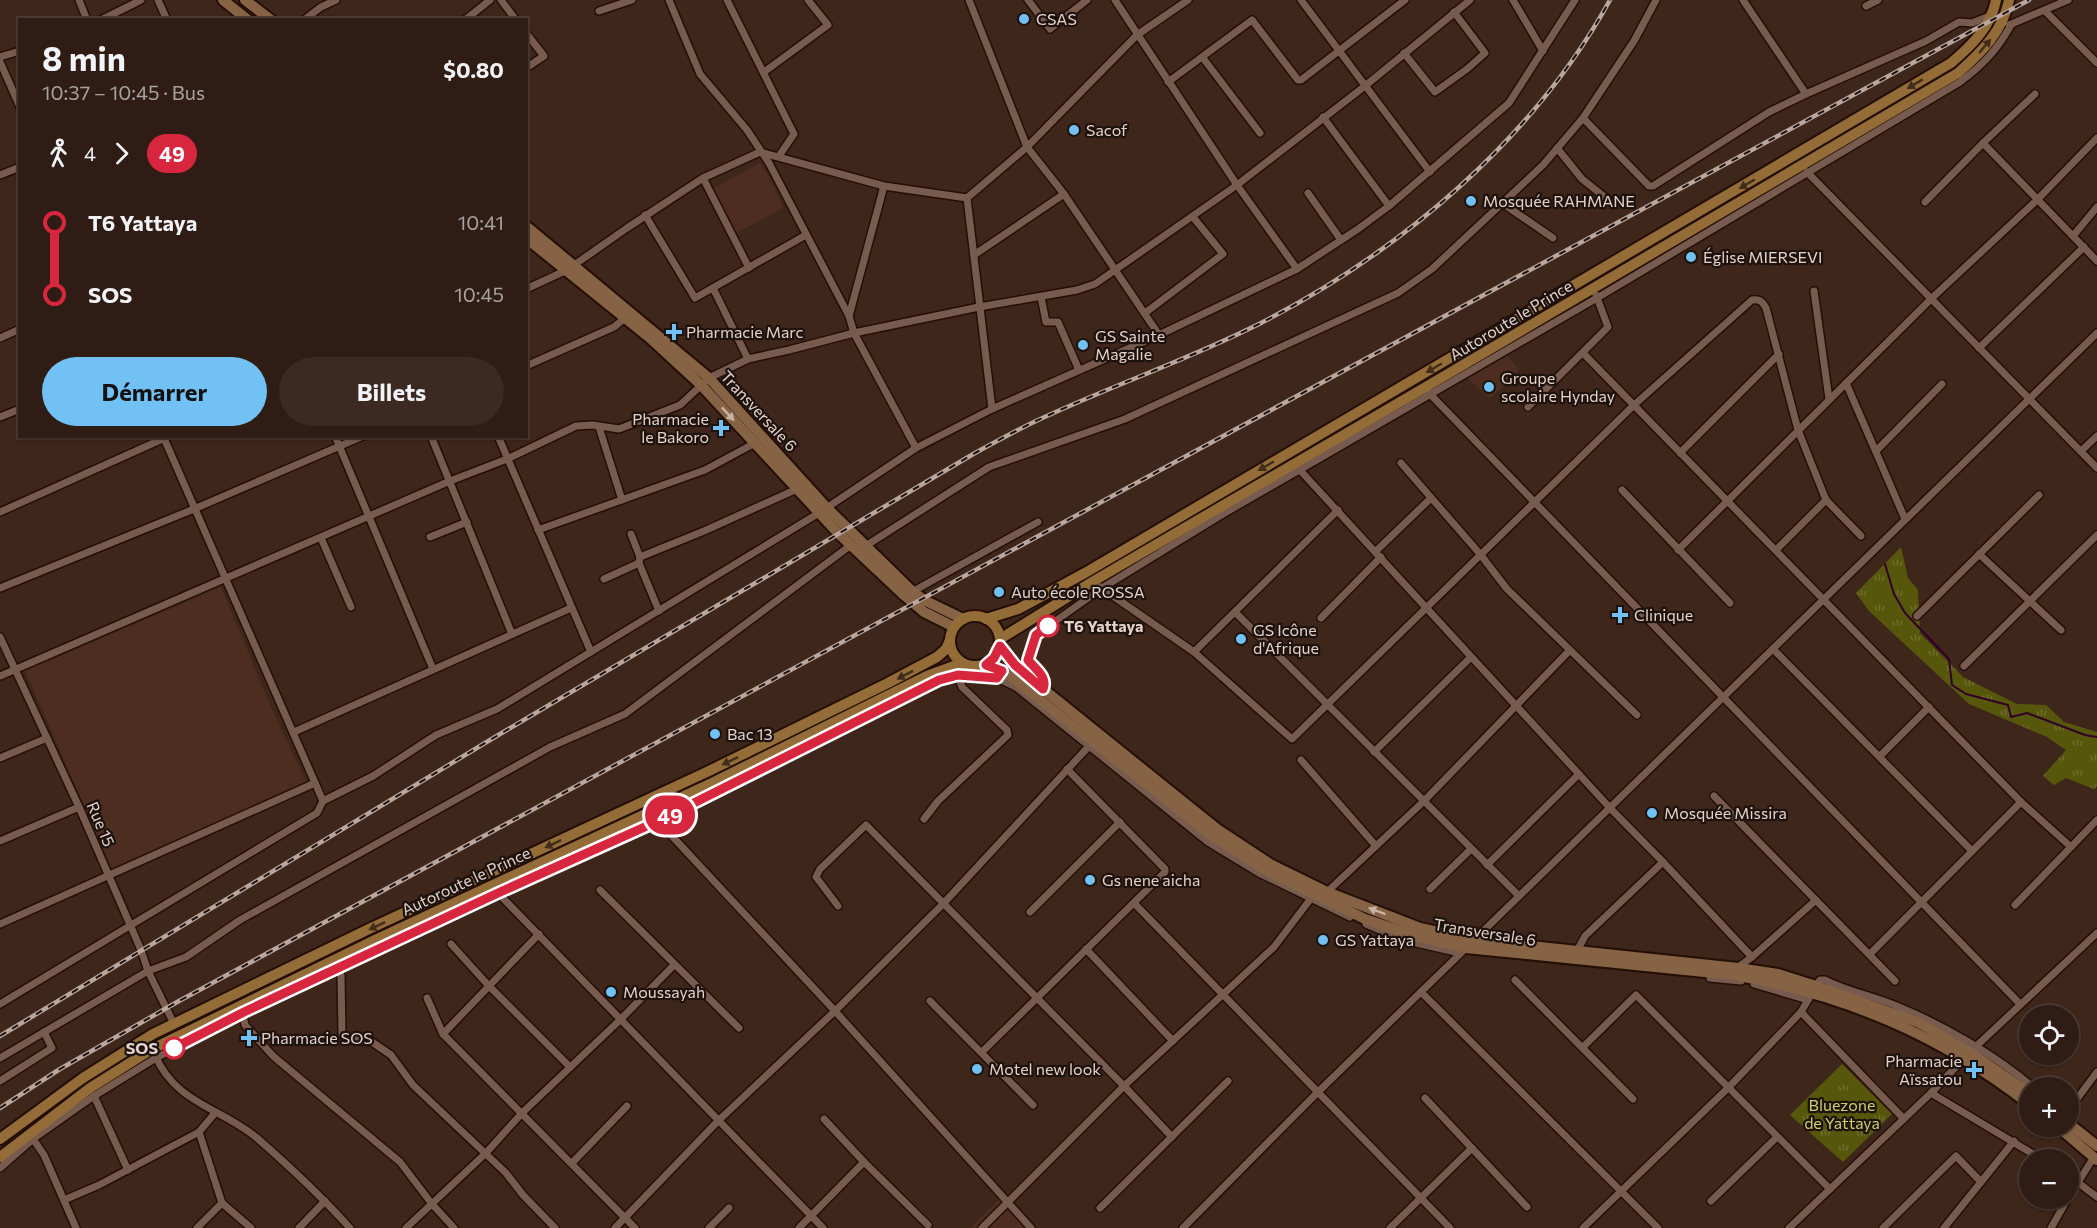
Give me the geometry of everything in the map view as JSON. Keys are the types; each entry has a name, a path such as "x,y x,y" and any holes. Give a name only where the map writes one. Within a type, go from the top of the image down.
{"main road":[{"path":"223,0 246,18"},
{"path":"245,0 268,18"},
{"name":"Autoroute le Prince","path":"986,619 1018,609 1085,573 1941,69 1966,50 1990,21 1996,0"},
{"name":"Autoroute le Prince","path":"1000,642 1596,293 1958,73 1975,58 2000,28 2009,0"},
{"name":"Transversale 6","path":"528,228 625,318 705,381 754,443 797,489 823,511"},
{"name":"Transversale 6","path":"528,239 571,267 705,381 858,547 909,594 924,612 954,627"},
{"name":"Transversale 6","path":"909,594 963,619"},
{"path":"974,616 986,619 998,630 1000,642 994,658 986,665 958,668 950,640 954,627 963,619 974,616"},
{"name":"Autoroute le Prince","path":"0,1138 83,1078 153,1034 369,929 709,771 888,683 938,657 950,640"},
{"name":"Transversale 6","path":"1000,642 1015,665 1091,744 1212,835 1312,897 1365,919 1463,951 1734,975 1774,982 1812,993 1970,1052 2019,1095"},
{"name":"Transversale 6","path":"986,665 1040,693 1217,829 1270,864 1327,892 1420,928 1474,940 1778,974 1812,993 1896,1009 1970,1052 2019,1086"},
{"name":"Autoroute le Prince","path":"0,1157 31,1136 90,1088 154,1053 336,964 655,816 927,676 958,668"},
{"path":"2079,1135 2096,1154"},
{"path":"2072,1137 2096,1154"}],"street":[{"path":"79,0 86,18"},
{"path":"105,18 141,0"},
{"path":"158,0 166,18"},
{"path":"307,18 321,7 336,0"},
{"path":"468,18 490,0"},
{"path":"501,0 514,18"},
{"path":"599,11 632,0"},
{"path":"669,0 700,74 747,130 769,163 849,316 854,333 916,448"},
{"path":"727,0 794,134 779,156"},
{"path":"764,72 828,25 808,0"},
{"path":"969,0 1027,147 1064,195 1159,335"},
{"path":"1028,0 1050,29 1087,0"},
{"path":"1115,0 1237,185 1297,269"},
{"path":"528,287 571,267 703,178 760,152 884,186 967,198 1027,147 1137,35 1188,0"},
{"path":"1301,0 1430,172"},
{"path":"1168,82 1252,20 1299,80 1405,0"},
{"path":"0,676 450,481 507,459 576,426 593,425 619,429 681,405 705,381 748,359 854,333 979,307 1041,297 1095,284 1237,185 1365,86 1470,0"},
{"path":"1513,0 1543,51"},
{"path":"0,1004 317,813 324,801 373,776 436,735 497,709 591,652 823,511 916,448 992,409 1159,335 1297,269 1389,206 1509,103 1575,0"},
{"path":"0,1058 148,971 186,957 240,920 550,747 625,714 858,547 989,467 1125,419 1398,292 1432,268 1543,165 1583,117 1634,41 1656,0"},
{"path":"1743,0 1806,94"},
{"path":"1866,6 1878,0"},
{"path":"2000,28 2067,0"},
{"path":"2045,11 2097,63"},
{"path":"1404,53 1435,92 1467,69 1485,53 1454,12"},
{"path":"1583,117 1648,186 1653,186 1769,112 1926,41 1959,22 1972,23 1992,15"},
{"path":"1528,407 1608,327 1596,293 1960,82 1983,65 2001,43 2011,24"},
{"path":"528,36 544,56 528,67"},
{"path":"18,52 0,59 18,102"},
{"path":"1203,58 1260,133"},
{"path":"1925,202 2035,94"},
{"path":"1323,117 1389,206"},
{"path":"1678,550 1932,298 2037,200 2097,138"},
{"path":"1983,143 2097,261"},
{"path":"1557,148 1582,179 1612,203"},
{"path":"0,175 18,168"},
{"path":"1807,172 2097,468"},
{"path":"703,178 749,268"},
{"path":"849,316 884,186"},
{"path":"1308,193 1341,240"},
{"path":"974,255 1064,195"},
{"path":"967,198 992,409"},
{"path":"1502,203 1553,238"},
{"path":"2073,236 2097,207"},
{"path":"645,215 695,298 806,235"},
{"path":"1145,313 1223,254 1193,217"},
{"path":"1979,348 2084,247"},
{"path":"713,288 748,359"},
{"path":"1814,291 1829,399"},
{"path":"1041,297 1046,322 1058,322 1079,370"},
{"path":"1040,693 1045,684 1044,678 1028,660 1036,635 1097,585 1194,652 1292,739 1634,405 1752,300 1763,302 1766,308 1798,430 1826,500 1861,536"},
{"path":"528,365 614,327 625,318"},
{"path":"0,338 18,330"},
{"path":"1183,1228 1318,1092 2097,333"},
{"path":"1583,353 2021,802 2071,847"},
{"path":"1680,453 1779,354"},
{"path":"1846,383 1905,519"},
{"path":"1876,451 1942,384"},
{"path":"1427,391 2020,1004"},
{"path":"0,417 18,410"},
{"path":"599,427 622,500"},
{"path":"2080,451 2097,436"},
{"path":"0,512 162,438"},
{"path":"164,438 224,579 324,801"},
{"path":"336,438 433,669"},
{"path":"0,588 194,509 359,438"},
{"path":"432,438 512,634"},
{"path":"499,438 591,652"},
{"path":"538,530 705,470 754,443"},
{"path":"1401,464 1480,554 1507,589 1637,715"},
{"path":"1298,467 1610,808 1664,862 1752,957"},
{"path":"604,579 639,560 797,489"},
{"path":"1622,490 1730,603"},
{"path":"1917,616 2039,495"},
{"path":"1321,618 1431,498"},
{"path":"1776,550 1826,500"},
{"path":"1194,652 1338,510"},
{"path":"430,537 467,522"},
{"path":"909,594 1038,522"},
{"path":"631,534 658,611"},
{"path":"1964,666 2097,535"},
{"path":"321,538 351,607"},
{"path":"1979,554 2061,630"},
{"path":"294,732 572,608"},
{"path":"1235,612 1519,896"},
{"name":"Rue 15","path":"0,637 79,807 148,971 174,1024"},
{"path":"1773,649 1972,850"},
{"path":"1327,892 1424,801 1570,650"},
{"path":"1374,752 1471,657"},
{"path":"615,1228 718,1120 835,1011 943,904 1091,744 1000,674 958,668 963,687 1007,730 1008,735 938,801 924,819"},
{"path":"1880,756 1929,707"},
{"path":"0,758 47,738"},
{"path":"1300,760 1376,846"},
{"path":"982,1052 1165,870 1067,769"},
{"path":"1487,865 1579,774"},
{"path":"0,924 315,783"},
{"path":"1714,796 1895,981"},
{"path":"1870,954 2021,802"},
{"path":"0,841 79,807"},
{"path":"655,816 835,1011 1030,1228"},
{"path":"2015,905 2097,820"},
{"path":"1030,912 1120,822"},
{"path":"838,906 816,876 819,869 866,825 1172,1137"},
{"path":"1430,889 1471,849"},
{"path":"1577,951 1585,936 1664,862"},
{"path":"494,890 824,1228"},
{"path":"600,890 739,1028"},
{"path":"982,1228 1124,1086 1274,947 1312,897"},
{"path":"1738,968 1816,900"},
{"path":"1134,903 1450,1228"},
{"path":"1789,1228 1931,1093 2020,1004 2097,933"},
{"path":"443,1034 539,934"},
{"path":"451,944 488,985 570,1067"},
{"path":"1086,949 1173,1041"},
{"path":"336,964 341,975 342,1034 348,1039 372,1042 391,1055 413,1085 506,1173 523,1195 555,1228"},
{"path":"406,1228 486,1153 522,1113 621,1019 674,964"},
{"path":"1515,980 1633,1099"},
{"path":"1421,992 1658,1228"},
{"path":"1583,1228 1728,1088 1801,1012 1812,993"},
{"path":"1583,1047 1636,995 1830,1189"},
{"path":"427,998 443,1034 635,1228"},
{"path":"930,1001 1033,1105"},
{"path":"241,1009 245,1025 273,1056 400,1162 432,1204 454,1228"},
{"path":"1801,1012 1904,1119"},
{"path":"0,1081 52,1048 44,1032"},
{"path":"1970,1052 2021,1077"},
{"path":"0,1168 31,1136 94,1096 154,1053 174,1086 254,1136 325,1201 350,1228"},
{"path":"2079,1096 2097,1072"},
{"path":"1100,1208 1228,1081"},
{"path":"1931,1093 2026,1149"},
{"path":"94,1096 128,1170"},
{"path":"1425,1098 1527,1207"},
{"path":"572,1163 627,1106"},
{"path":"64,1200 128,1170 199,1132 215,1113"},
{"path":"824,1119 928,1225"},
{"path":"199,1132 222,1203 251,1228"},
{"path":"31,1136 45,1155 76,1228"},
{"path":"1711,1201 1777,1137"},
{"path":"1944,1228 2014,1141"},
{"path":"1390,1228 1472,1148"},
{"path":"2079,1180 2096,1154"},
{"path":"1883,1228 1956,1156 1981,1182"},
{"path":"799,1228 864,1162"},
{"path":"2079,1182 2097,1197"},
{"path":"299,1228 325,1201"},
{"path":"197,1228 222,1203"},
{"path":"709,1228 729,1208"},
{"path":"2052,1228 2062,1209"}],"shaded area":[{"path":"760,163 773,184 783,208 735,234 710,190"},
{"name":"Groupe scolaire Hynday","path":"1505,352 1519,370 1490,399 1465,375"},
{"path":"221,587 271,707 307,784 113,871 25,671"},
{"path":"1005,1194 1033,1228 970,1228"}],"green space":[{"path":"1901,547 1908,578 1918,590 1920,633 1963,677 2017,704 2046,705 2064,722 2097,732 2097,786 2094,789 2066,778 2054,785 2043,776 2066,750 2047,737 1969,704 1869,611 1856,593"},
{"name":"Bluezone de Yattaya","path":"1842,1064 1892,1114 1843,1162 1790,1115"},
{"path":"1868,1098 1869,1124 1824,1126 1823,1100"}],"waterway":[{"path":"1885,564 1894,594 1905,613 1949,659 1952,685 1966,694 2008,705 2011,717 2027,713 2085,735 2097,737"}],"railway":[{"path":"0,1036 495,737 975,453 1064,408 1261,323 1364,262 1413,226 1503,145 1543,99 1579,51 1610,0"},
{"path":"0,1108 60,1069 179,1001 2029,0"}],"bus line":[{"name":"49","path":"174,1048 244,1012 658,821 939,680 958,675 997,678 1002,671 986,665 994,658 1000,646 1015,665 1043,689 1044,678 1028,660 1036,635 1048,626"}],"place":[{"name":"CSAS","path":"1024,19"},
{"name":"Sacof","path":"1074,130"},
{"name":"Mosquée RAHMANE","path":"1471,201"},
{"name":"Église MIERSEVI","path":"1691,257"},
{"name":"Pharmacie Marc","path":"674,332"},
{"name":"GS Sainte Magalie","path":"1083,345"},
{"name":"Groupe scolaire Hynday","path":"1489,387"},
{"name":"Pharmacie le Bakoro","path":"721,428"},
{"name":"Auto école ROSSA","path":"999,592"},
{"name":"Clinique","path":"1620,615"},
{"name":"T6 Yattaya","path":"1048,626"},
{"name":"GS Icône d'Afrique","path":"1241,639"},
{"name":"Bac 13","path":"715,734"},
{"name":"Mosquée Missira","path":"1652,813"},
{"name":"Gs nene aicha","path":"1090,880"},
{"name":"GS Yattaya","path":"1323,940"},
{"name":"Moussayah","path":"611,992"},
{"name":"Pharmacie SOS","path":"249,1038"},
{"name":"SOS","path":"174,1048"},
{"name":"Motel new look","path":"977,1069"},
{"name":"Pharmacie Aïssatou","path":"1974,1070"}]}
